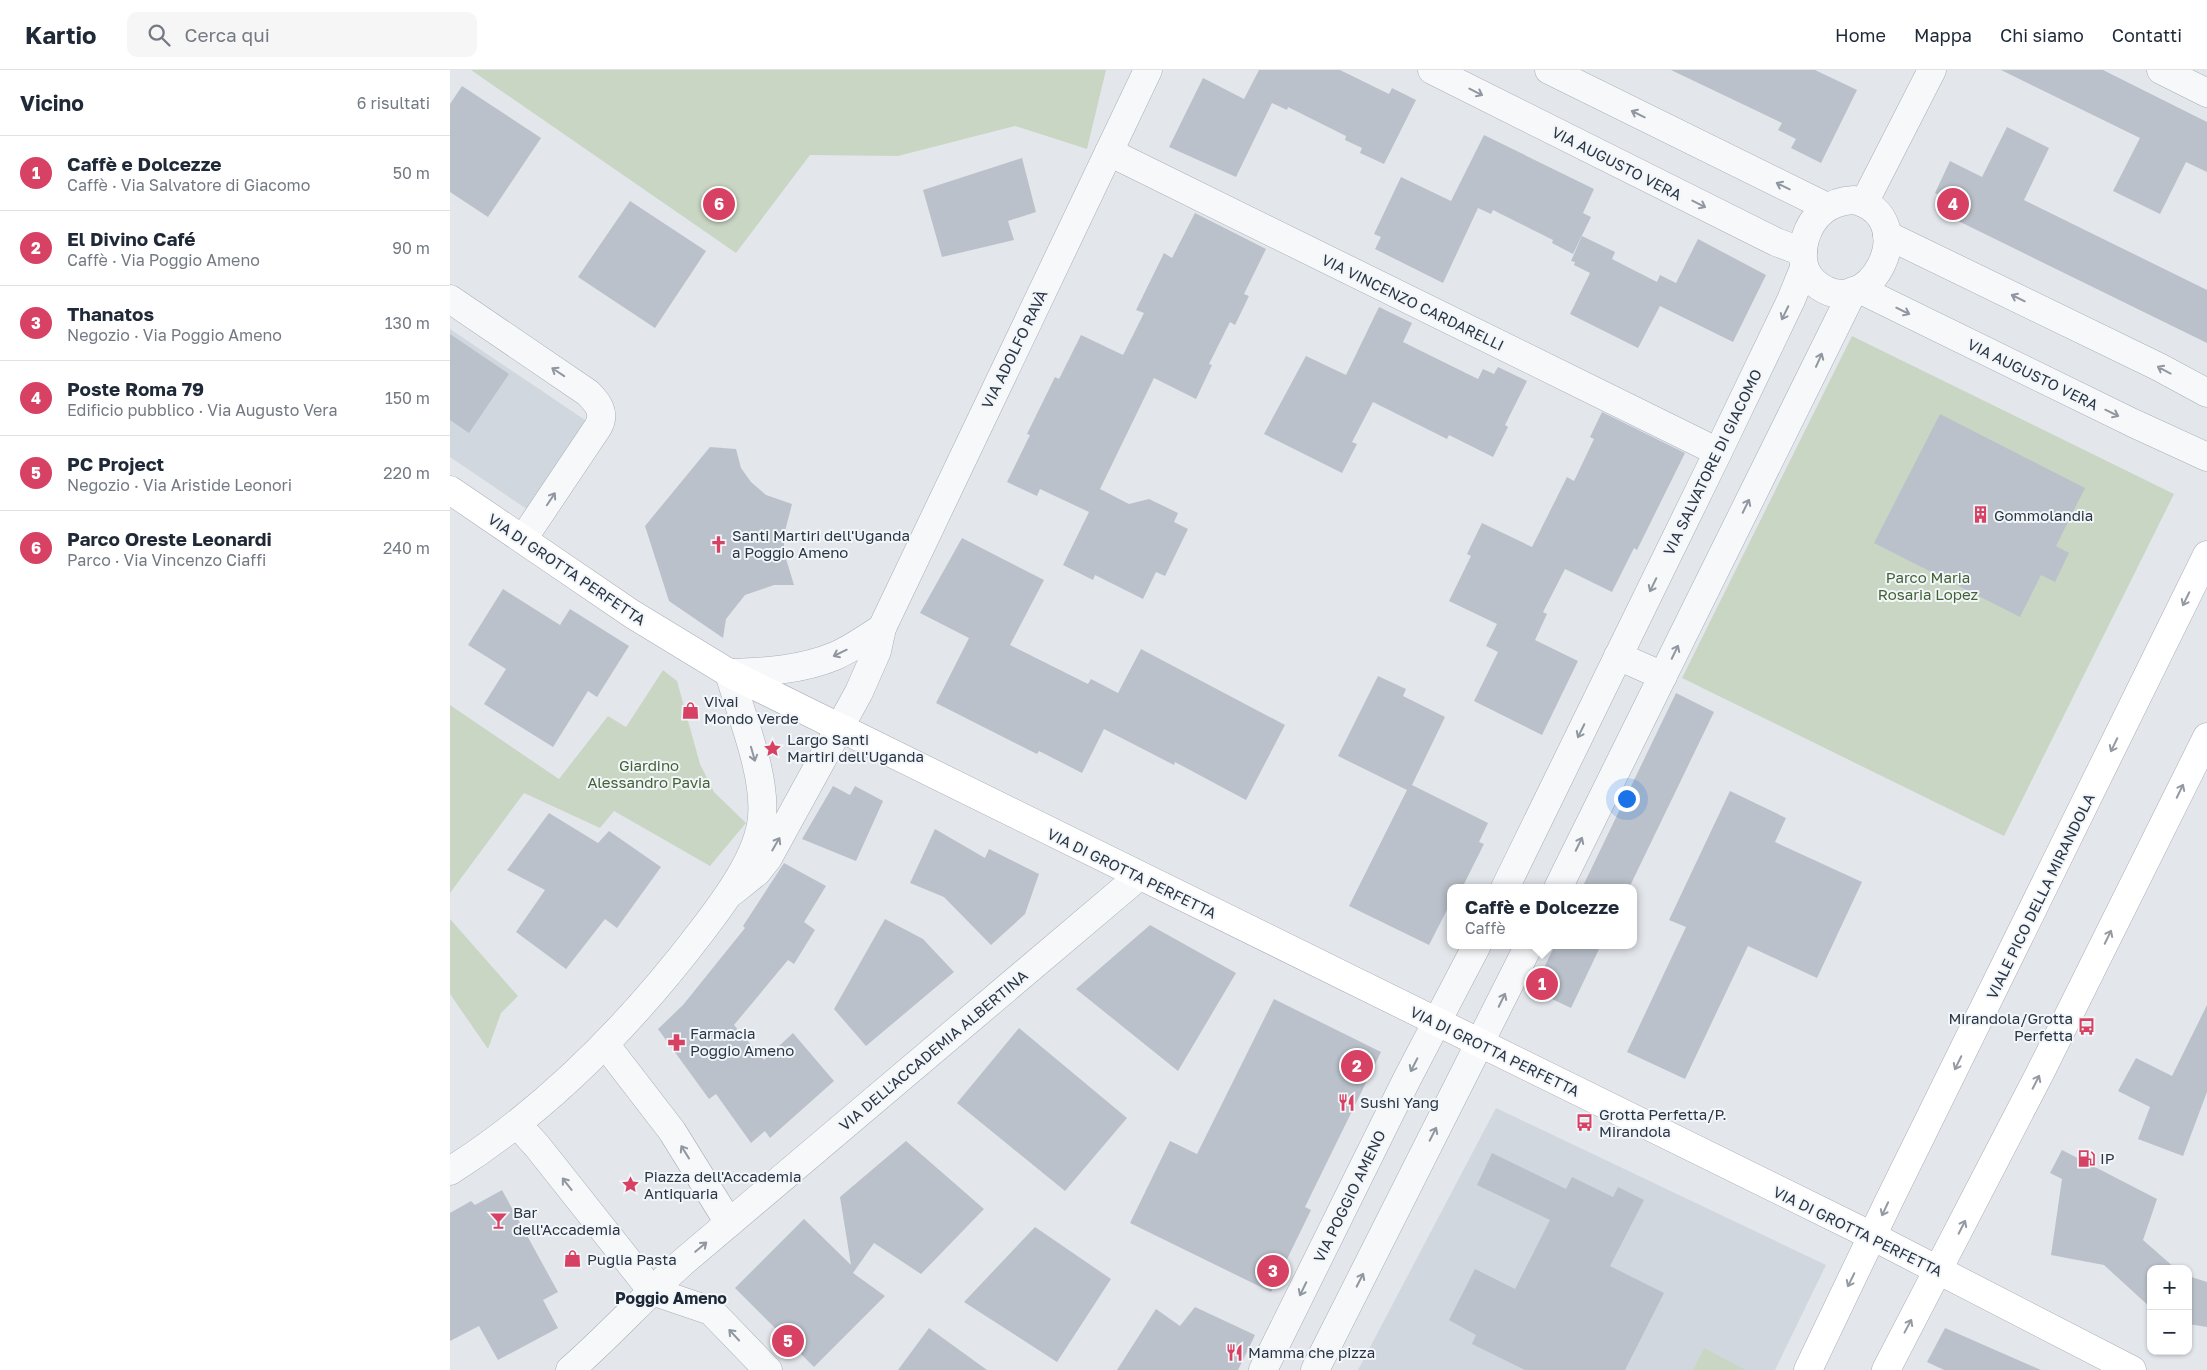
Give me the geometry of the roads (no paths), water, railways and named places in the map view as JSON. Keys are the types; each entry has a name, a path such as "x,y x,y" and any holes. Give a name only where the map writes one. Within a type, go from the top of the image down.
{"street":[{"name":"VIA ADOLFO RAVÀ","path":"882,628 1148,70"},
{"name":"VIA AUGUSTO VERA","path":"1432,70 1776,242 1803,260"},
{"path":"1550,70 1827,207"},
{"path":"1864,203 1932,70"},
{"path":"2161,70 2207,93"},
{"name":"VIA VINCENZO CARDARELLI","path":"1109,152 1718,452"},
{"path":"1836,202 1864,203 1880,218 1887,235 1887,249 1883,264 1871,281 1856,290 1842,293 1830,291 1814,282 1803,260 1810,226 1815,218 1827,207 1836,202"},
{"path":"1887,235 2159,367 2207,393"},
{"name":"VIA SALVATORE DI GIACOMO","path":"1507,884 1791,300 1803,260"},
{"name":"VIA AUGUSTO VERA","path":"1856,290 2207,457"},
{"path":"1560,884 1856,290"},
{"path":"450,300 588,393 600,407 601,418 598,427 523,539"},
{"name":"VIA DI GROTTA PERFETTA","path":"450,490 632,614 729,674"},
{"name":"VIALE PICO DELLA MIRANDOLA","path":"1808,1370 2207,555"},
{"path":"729,674 761,672 808,665 836,655 882,628"},
{"path":"732,892 757,872 768,858 848,731 877,651 882,628"},
{"path":"1618,656 1663,676"},
{"path":"729,674 848,731"},
{"path":"450,1171 517,1124 605,1044 665,980 732,892 760,830 762,800 759,775 729,674"},
{"name":"VIA DI GROTTA PERFETTA","path":"848,731 1138,877 1872,1236 2132,1370"},
{"path":"1886,1370 2040,1073 2207,737"},
{"name":"VIA DELL'ACCADEMIA ALBERTINA","path":"652,1291 729,1223 1138,877"},
{"path":"1437,1022 1475,949"},
{"path":"1315,1370 1527,949"},
{"name":"VIA POGGIO AMENO","path":"1262,1370 1437,1022"},
{"path":"605,1044 672,1132 729,1223"},
{"path":"517,1124 537,1146 652,1291 712,1311 768,1370"},
{"path":"570,1370 622,1322 652,1291"}],"place":[{"name":"Parco Oreste Leonardi","path":"719,204"},
{"name":"Poste Roma 79","path":"1953,204"},
{"name":"Gommolandia","path":"1980,515"},
{"name":"Santi Martiri dell'Uganda a Poggio Ameno","path":"718,544"},
{"name":"Vivai Mondo Verde","path":"690,710"},
{"name":"Largo Santi Martiri dell'Uganda","path":"773,748"},
{"name":"Caffè e Dolcezze","path":"1542,984"},
{"name":"Mirandola/Grotta Perfetta","path":"2087,1027"},
{"name":"Farmacia Poggio Ameno","path":"676,1042"},
{"name":"El Divino Café","path":"1357,1066"},
{"name":"Sushi Yang","path":"1346,1102"},
{"name":"Grotta Perfetta/P. Mirandola","path":"1585,1123"},
{"name":"IP","path":"2086,1158"},
{"name":"Piazza dell'Accademia Antiquaria","path":"630,1185"},
{"name":"Bar dell'Accademia","path":"499,1221"},
{"name":"Puglia Pasta","path":"573,1259"},
{"name":"Thanatos","path":"1273,1271"},
{"name":"PC Project","path":"788,1341"},
{"name":"Mamma che pizza","path":"1234,1352"}],"district":[{"name":"Poggio Ameno","path":"671,1298"}],"park label":[{"name":"Parco Maria Rosaria Lopez","path":"1928,586"},
{"name":"Giardino Alessandro Pavia","path":"649,774"}]}
